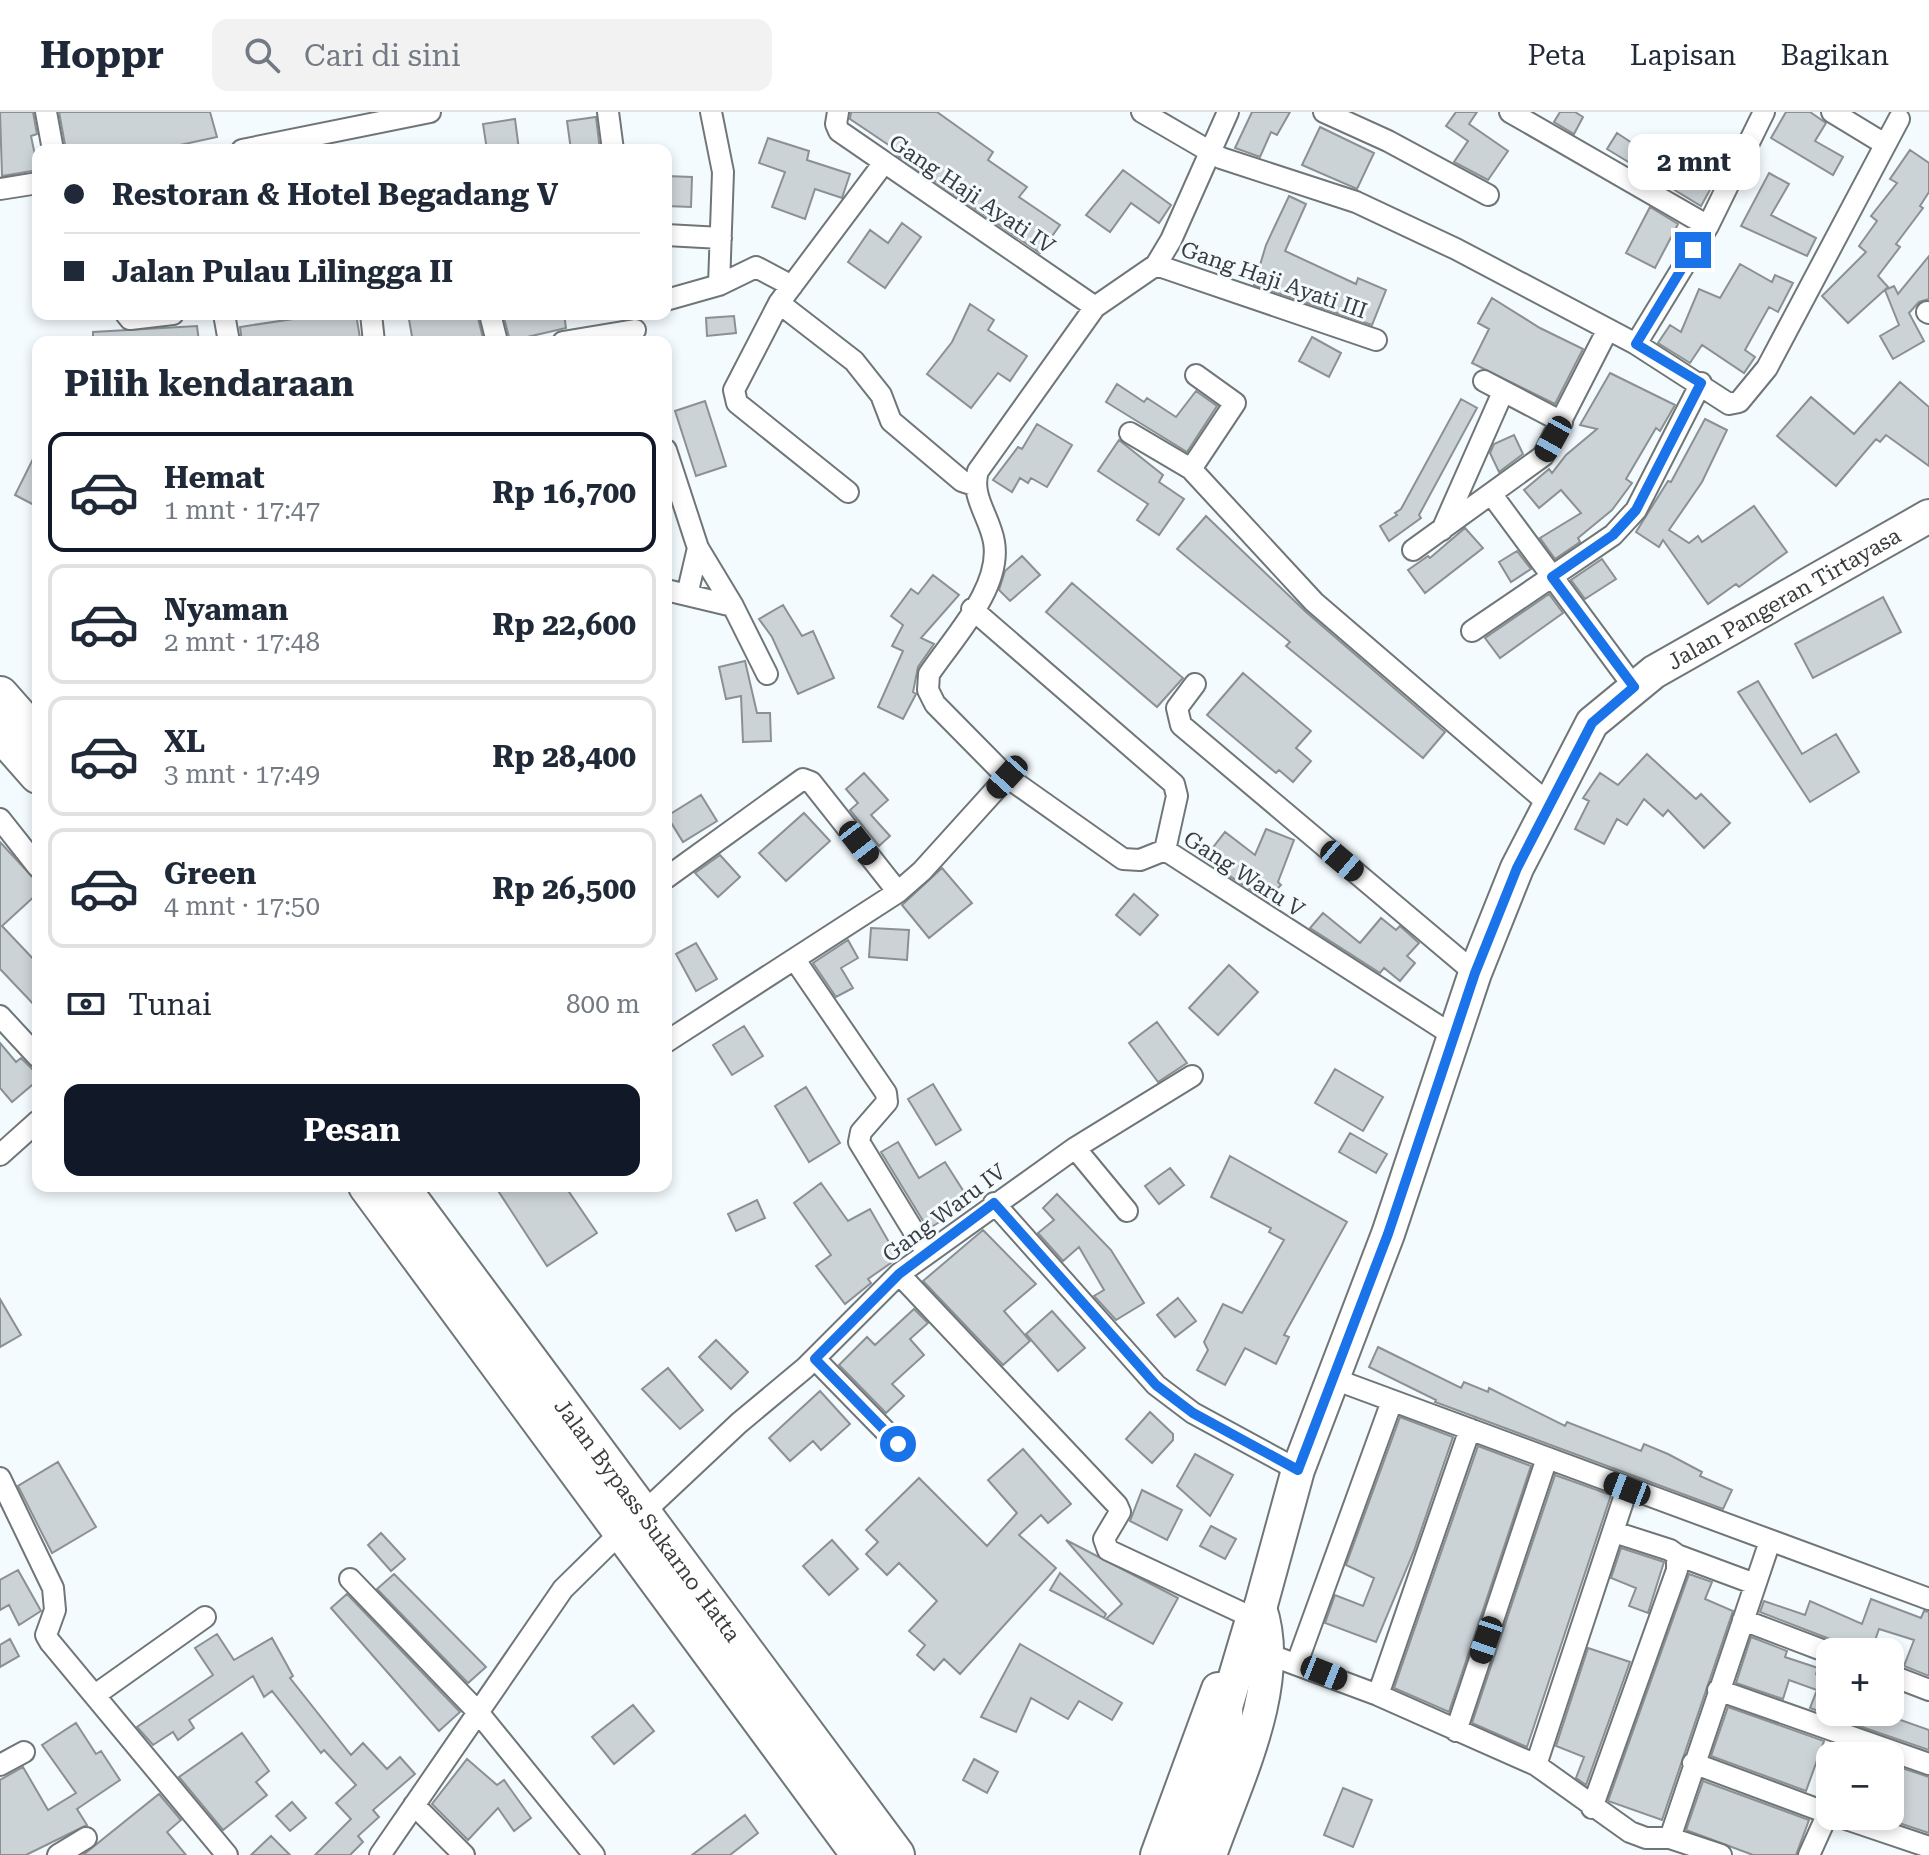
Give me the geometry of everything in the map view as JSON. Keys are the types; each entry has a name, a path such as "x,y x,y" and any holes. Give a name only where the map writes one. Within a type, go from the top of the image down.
{"highway":[{"path":"0,695 18,751"},
{"name":"Jalan Bypass Sukarno Hatta","path":"372,1192 896,1855"},
{"name":"Jalan Bypass Sukarno Hatta","path":"404,1192 860,1855"}],"main road":[{"name":"Jalan Pangeran Tirtayasa","path":"1157,1855 1210,1708 1257,1611 1298,1470 1334,1379 1475,973 1517,868 1592,723 1634,687 1717,634 1929,516"},
{"name":"Jalan Pangeran Tirtayasa","path":"1210,1855 1259,1716 1274,1655 1257,1611"},
{"name":"Jalan Pangeran Tirtayasa","path":"1227,1728 1226,1707 1257,1611"},
{"name":"Jalan Pangeran Tirtayasa","path":"1183,1855 1227,1728 1274,1655"}],"street":[{"path":"46,112 52,144"},
{"path":"311,144 346,141 404,113 430,112"},
{"path":"608,112 612,144"},
{"path":"711,112 723,172 719,285"},
{"name":"Gang Haji Ayati IV","path":"838,112 836,124 839,131 1095,307"},
{"path":"1142,112 1209,151 1278,178 1356,202 1456,249 1636,344 1701,383 1729,404 1739,402 1767,368 1883,143 1899,119"},
{"path":"779,303 868,376 891,421 962,481 974,485 989,452 1095,307 1156,265 1171,240 1228,112"},
{"path":"1324,112 1388,141 1488,195"},
{"path":"1510,112 1708,226"},
{"path":"1636,344 1708,226 1764,112"},
{"path":"1832,112 1883,143"},
{"path":"848,492 734,397 734,390 779,303 883,164"},
{"path":"0,189 32,184"},
{"path":"672,235 721,238"},
{"name":"Gang Haji Ayati III","path":"1156,265 1376,340"},
{"path":"672,298 719,285 756,267 792,286"},
{"path":"608,336 636,329"},
{"path":"1413,550 1543,456 1607,331"},
{"path":"1191,469 1235,403 1196,375"},
{"path":"1484,381 1562,422"},
{"path":"1472,631 1613,535 1636,510 1701,383"},
{"path":"1442,530 1503,392"},
{"path":"1130,433 1191,469 1314,602 1549,804"},
{"path":"672,468 698,548 733,606 767,674"},
{"name":"Gang Waru V","path":"974,485 994,541 995,563 972,609 929,674 928,690 935,704 1007,777 1123,859 1140,860 1165,850 1454,1036"},
{"path":"1492,495 1634,687"},
{"path":"687,595 698,548"},
{"path":"672,591 733,606"},
{"path":"972,609 1174,784 1177,796 1165,850"},
{"path":"1195,684 1177,708 1181,725 1475,973"},
{"path":"672,1038 898,892 922,871 1007,777"},
{"path":"672,874 803,779 811,782 898,892"},
{"path":"0,819 32,859"},
{"path":"795,960 886,1093 887,1102 861,1132 859,1142 927,1253"},
{"path":"0,1016 32,1051"},
{"name":"Gang Waru IV","path":"380,1855 563,1589 739,1423 815,1359 899,1274 994,1203 1075,1148 1192,1076"},
{"path":"0,1155 32,1126"},
{"path":"1075,1148 1127,1211"},
{"path":"994,1203 1156,1385 1193,1413 1298,1470"},
{"path":"899,1274 1117,1505 1120,1512 1104,1539 1108,1550 1257,1611"},
{"path":"815,1359 898,1444"},
{"path":"1334,1379 1929,1599"},
{"path":"1392,1401 1274,1655 1378,1695 1536,1765 1592,1808 1630,1832 1646,1838 1670,1838 1721,1855"},
{"path":"1378,1695 1470,1429"},
{"path":"1456,1731 1547,1458"},
{"path":"0,1478 53,1588 55,1610 46,1635 56,1652 227,1855"},
{"path":"1536,1765 1627,1489"},
{"path":"1614,1532 1755,1584"},
{"path":"1670,1838 1770,1541"},
{"path":"1592,1808 1677,1570 1677,1555"},
{"path":"350,1579 477,1711 594,1855"},
{"path":"95,1695 205,1617"},
{"path":"1743,1620 1816,1648"},
{"path":"1904,1680 1929,1690"},
{"path":"1718,1690 1929,1764"},
{"path":"0,1765 24,1752"},
{"path":"1693,1763 1816,1808"},
{"path":"414,1805 464,1855"},
{"path":"1809,1855 1823,1830"},
{"path":"1879,1830 1929,1847"},
{"path":"58,1855 86,1838"}],"building":[{"path":"0,112 33,112 37,134 31,136 32,171 2,176"},
{"path":"59,112 210,112 217,137 185,144 65,144"},
{"path":"851,112 937,112 993,152 988,160 1027,187 1019,197 1060,225 1040,253 897,155 899,152 850,119"},
{"path":"1252,112 1290,112 1277,135 1271,132 1260,157 1235,148"},
{"path":"1456,112 1477,112 1469,124 1508,151 1488,180 1454,162 1468,141 1446,126"},
{"path":"1560,112 1575,112 1583,117 1574,134 1554,122"},
{"path":"1786,112 1810,112 1826,123 1815,141 1843,157 1833,175 1771,138"},
{"path":"596,117 599,144 570,144 567,121"},
{"path":"515,119 518,144 486,144 483,124"},
{"path":"1320,127 1374,153 1357,189 1302,165"},
{"path":"1617,133 1664,164 1667,158 1716,179 1701,206 1607,149"},
{"path":"768,138 809,151 807,160 850,174 842,198 815,189 805,219 772,207 785,172 759,163"},
{"path":"1910,150 1929,163 1929,192 1920,206 1923,208 1896,244 1900,247 1878,276 1888,287 1848,323 1822,296 1866,252 1859,246 1877,221 1871,216 1897,183 1890,179"},
{"path":"1123,170 1171,205 1159,223 1131,203 1110,232 1086,215"},
{"path":"1769,173 1789,184 1771,215 1816,238 1807,256 1741,226"},
{"path":"672,176 692,177 691,207 672,206"},
{"path":"1289,196 1306,204 1285,251 1356,284 1358,278 1386,290 1372,325 1254,285 1266,245"},
{"path":"1650,207 1678,224 1655,268 1626,253"},
{"path":"902,223 921,237 885,288 848,262 870,230 888,243"},
{"path":"1929,256 1929,299 1919,302 1909,313 1924,341 1893,359 1880,336 1899,325 1885,290 1894,286 1898,294"},
{"path":"1740,264 1772,282 1775,275 1793,283 1778,312 1769,307 1745,350 1755,357 1744,373 1702,345 1690,363 1658,343 1670,325 1681,332 1699,289 1720,298"},
{"path":"1492,298 1540,328 1583,349 1555,404 1472,363 1489,329 1478,323"},
{"path":"970,304 994,320 988,330 1027,356 1010,381 998,373 971,408 927,374 952,342"},
{"path":"734,316 736,333 707,336 706,318"},
{"path":"286,320 357,320 360,336 241,336 240,327"},
{"path":"409,320 478,320 482,336 412,336"},
{"path":"505,320 565,320 566,328 532,336 509,336"},
{"path":"197,326 198,336 93,336 93,332"},
{"path":"1312,337 1341,353 1329,377 1299,361"},
{"path":"1610,373 1675,405 1660,431 1656,428 1626,479 1632,483 1612,510 1578,538 1580,542 1555,559 1540,538 1581,513 1561,490 1539,508 1524,490 1549,469 1552,473 1566,455 1597,429 1580,425"},
{"path":"1900,382 1929,407 1929,466 1886,435 1880,442 1876,439 1836,486 1777,436 1811,397 1854,434"},
{"path":"1117,384 1144,402 1147,398 1176,417 1196,391 1217,406 1187,452 1106,402"},
{"path":"1461,399 1477,408 1419,515 1421,518 1389,541 1380,526 1401,509"},
{"path":"705,401 726,466 696,476 675,411"},
{"path":"1705,419 1727,430 1702,482 1669,530 1689,543 1698,536 1702,542 1754,506 1787,552 1739,587 1736,584 1708,604 1663,540 1659,547 1636,532 1668,481 1671,482"},
{"path":"1037,424 1072,445 1047,487 1031,478 1028,483 1020,478 1012,492 993,480 1018,447 1022,449"},
{"path":"1514,435 1523,454 1499,472 1490,453 1494,444"},
{"path":"1119,440 1163,475 1159,482 1184,499 1159,535 1137,520 1148,504 1098,471"},
{"path":"32,461 32,504 15,495"},
{"path":"1206,516 1306,612 1445,732 1423,758 1286,646 1290,642 1177,549"},
{"path":"1465,528 1483,548 1425,593 1408,570 1428,556 1430,558"},
{"path":"1517,551 1531,569 1511,582 1499,562"},
{"path":"1022,556 1040,575 1010,601 999,590 1005,571"},
{"path":"1602,559 1616,579 1585,599 1571,580"},
{"path":"933,575 959,595 921,638 934,644 918,667 913,692 916,694 903,719 878,707 903,651 892,646 903,625 891,616 911,589 918,594"},
{"path":"1072,583 1183,678 1157,707 1046,612"},
{"path":"1549,594 1563,613 1500,658 1485,638"},
{"path":"1883,597 1901,632 1813,678 1795,644"},
{"path":"783,605 802,636 813,631 834,678 798,694 772,637 759,619"},
{"path":"745,661 757,713 770,713 771,741 743,742 741,696 726,699 719,667"},
{"path":"1243,673 1311,731 1296,748 1311,761 1293,782 1279,770 1276,773 1207,715"},
{"path":"1758,681 1802,754 1836,734 1859,772 1810,802 1738,692"},
{"path":"1647,754 1696,799 1701,794 1730,823 1704,848 1668,810 1663,816 1644,799 1627,825 1617,819 1604,844 1575,829 1589,801 1583,798 1600,773 1618,785"},
{"path":"864,773 888,800 871,815 890,836 879,846 850,810 858,803 846,789"},
{"path":"701,795 717,821 683,842 672,824 672,813"},
{"path":"804,813 830,841 786,881 759,853"},
{"path":"1266,829 1294,840 1278,882 1281,885 1266,900 1204,859 1225,832 1255,855"},
{"path":"0,842 32,877 32,898 2,926 32,958 32,1003 0,969"},
{"path":"720,855 740,877 718,897 695,873"},
{"path":"942,868 972,903 929,938 902,905"},
{"path":"1134,894 1158,915 1140,935 1116,915"},
{"path":"1323,913 1360,943 1381,918 1396,930 1400,926 1419,943 1407,956 1415,963 1400,981 1384,968 1380,973 1310,928"},
{"path":"871,928 909,930 907,960 869,957"},
{"path":"848,940 858,958 841,968 853,988 836,997 813,963"},
{"path":"696,943 717,979 696,991 676,954"},
{"path":"1229,965 1258,992 1218,1035 1189,1008"},
{"path":"1157,1022 1187,1063 1158,1082 1129,1043"},
{"path":"744,1026 763,1056 732,1075 713,1045"},
{"path":"0,1043 16,1062 21,1058 32,1069 32,1085 12,1102 0,1088"},
{"path":"1335,1069 1383,1097 1363,1131 1315,1103"},
{"path":"933,1084 961,1130 936,1145 908,1099"},
{"path":"806,1087 840,1143 809,1162 775,1106"},
{"path":"1350,1133 1387,1154 1376,1173 1339,1152"},
{"path":"898,1142 919,1178 945,1162 971,1203 928,1229 881,1152"},
{"path":"1230,1156 1347,1222 1284,1335 1289,1337 1276,1364 1245,1348 1225,1385 1197,1370 1208,1350 1204,1342 1223,1304 1242,1313 1284,1240 1269,1232 1271,1228 1211,1197"},
{"path":"1170,1168 1184,1185 1159,1204 1145,1186"},
{"path":"821,1183 848,1221 870,1209 898,1258 868,1279 871,1283 845,1304 816,1266 831,1255 794,1203"},
{"path":"499,1192 569,1192 597,1233 547,1266"},
{"path":"1057,1194 1111,1250 1144,1303 1116,1320 1094,1296 1104,1290 1079,1247 1063,1261 1038,1233 1054,1220 1043,1208"},
{"path":"757,1200 765,1218 736,1231 728,1214"},
{"path":"983,1230 1036,1284 1004,1311 1030,1341 1003,1365 923,1281"},
{"path":"1178,1298 1196,1321 1175,1337 1157,1315"},
{"path":"0,1299 21,1335 0,1347"},
{"path":"914,1309 928,1323 910,1339 924,1355 892,1384 904,1396 886,1413 839,1365 867,1337 875,1345"},
{"path":"1052,1311 1085,1348 1058,1371 1026,1334"},
{"path":"716,1340 748,1372 731,1389 699,1357"},
{"path":"1378,1347 1461,1388 1464,1382 1488,1392 1489,1388 1565,1426 1567,1422 1641,1451 1644,1444 1702,1472 1700,1476 1732,1490 1723,1509 1435,1402 1369,1367"},
{"path":"668,1368 703,1410 680,1429 642,1389"},
{"path":"820,1391 850,1424 821,1450 813,1441 790,1461 769,1438"},
{"path":"1150,1412 1173,1434 1173,1440 1152,1463 1126,1439"},
{"path":"1400,1417 1453,1437 1414,1551 1376,1642 1325,1623 1335,1595 1363,1606 1374,1578 1346,1565"},
{"path":"1478,1446 1531,1466 1449,1712 1394,1688"},
{"path":"1023,1449 1071,1504 1048,1523 1041,1515 1019,1535 1056,1568 960,1674 944,1659 934,1670 917,1655 925,1645 909,1631 937,1601 899,1563 887,1575 866,1554 878,1542 866,1530 919,1478 987,1546 1017,1513 988,1480"},
{"path":"1195,1454 1233,1475 1210,1516 1177,1486"},
{"path":"58,1462 96,1527 52,1553 18,1486"},
{"path":"1555,1475 1611,1495 1527,1747 1472,1723"},
{"path":"1142,1490 1182,1510 1167,1540 1130,1521"},
{"path":"1211,1526 1236,1539 1225,1559 1200,1546"},
{"path":"381,1533 405,1559 391,1571 368,1545"},
{"path":"832,1540 858,1569 829,1595 803,1566"},
{"path":"1066,1540 1178,1598 1153,1644 1106,1619 1122,1604"},
{"path":"1621,1548 1664,1562 1648,1613 1629,1606 1636,1588 1611,1578"},
{"path":"18,1570 41,1611 19,1625 9,1605 0,1610 0,1580"},
{"path":"1060,1573 1106,1614 1104,1618 1050,1590"},
{"path":"394,1574 486,1667 468,1683 377,1589"},
{"path":"1689,1574 1712,1582 1705,1599 1733,1611 1662,1820 1608,1801"},
{"path":"347,1594 460,1712 439,1731 331,1608"},
{"path":"1871,1599 1921,1618 1924,1611 1929,1612 1929,1676 1904,1666 1914,1640 1879,1629 1876,1638 1827,1638 1760,1612 1764,1601 1805,1615 1810,1601 1862,1624"},
{"path":"217,1634 234,1660 272,1638 293,1676 290,1678 351,1755 363,1743 387,1769 400,1757 415,1774 373,1810 379,1817 358,1836 363,1842 350,1855 315,1855 351,1819 336,1803 356,1785 324,1750 321,1753 272,1691 264,1697 253,1676 189,1720 194,1728 178,1740 173,1732 153,1745 137,1727 213,1675 195,1648"},
{"path":"1751,1637 1787,1651 1785,1657 1816,1667 1816,1690 1789,1680 1783,1699 1736,1683"},
{"path":"10,1639 19,1656 0,1667 0,1645"},
{"path":"1020,1644 1122,1703 1112,1720 1079,1701 1068,1719 1031,1698 1016,1732 981,1717"},
{"path":"1588,1648 1630,1662 1586,1785 1576,1778 1584,1757 1556,1746"},
{"path":"1816,1693 1816,1710 1810,1708"},
{"path":"633,1705 654,1731 614,1764 592,1737"},
{"path":"1728,1707 1824,1741 1816,1742 1816,1763 1806,1791 1711,1756"},
{"path":"1904,1721 1929,1730 1929,1750 1859,1726 1904,1726"},
{"path":"76,1723 96,1754 101,1751 120,1780 77,1809 87,1825 26,1855 0,1855 0,1780 23,1767 48,1810 76,1793 42,1745"},
{"path":"242,1733 269,1771 256,1782 267,1795 223,1830 179,1777"},
{"path":"467,1759 497,1785 504,1780 531,1818 514,1831 498,1808 468,1840 432,1804"},
{"path":"974,1759 998,1772 987,1793 963,1780"},
{"path":"1904,1769 1929,1777 1929,1833 1904,1825"},
{"path":"1703,1781 1809,1820 1796,1855 1753,1855 1686,1830"},
{"path":"1343,1788 1372,1800 1353,1847 1324,1835"},
{"path":"159,1794 181,1820 167,1832 186,1855 83,1855"},
{"path":"292,1802 306,1818 290,1831 276,1816"},
{"path":"745,1815 758,1833 730,1855 692,1855"},
{"path":"271,1836 290,1855 251,1855"}],"route":[{"path":"898,1444 815,1359 899,1274 994,1203 1156,1385 1193,1413 1298,1470 1388,1234 1475,973 1517,868 1592,723 1634,687 1552,577 1613,535 1636,510 1701,383 1636,344 1693,250"}]}
